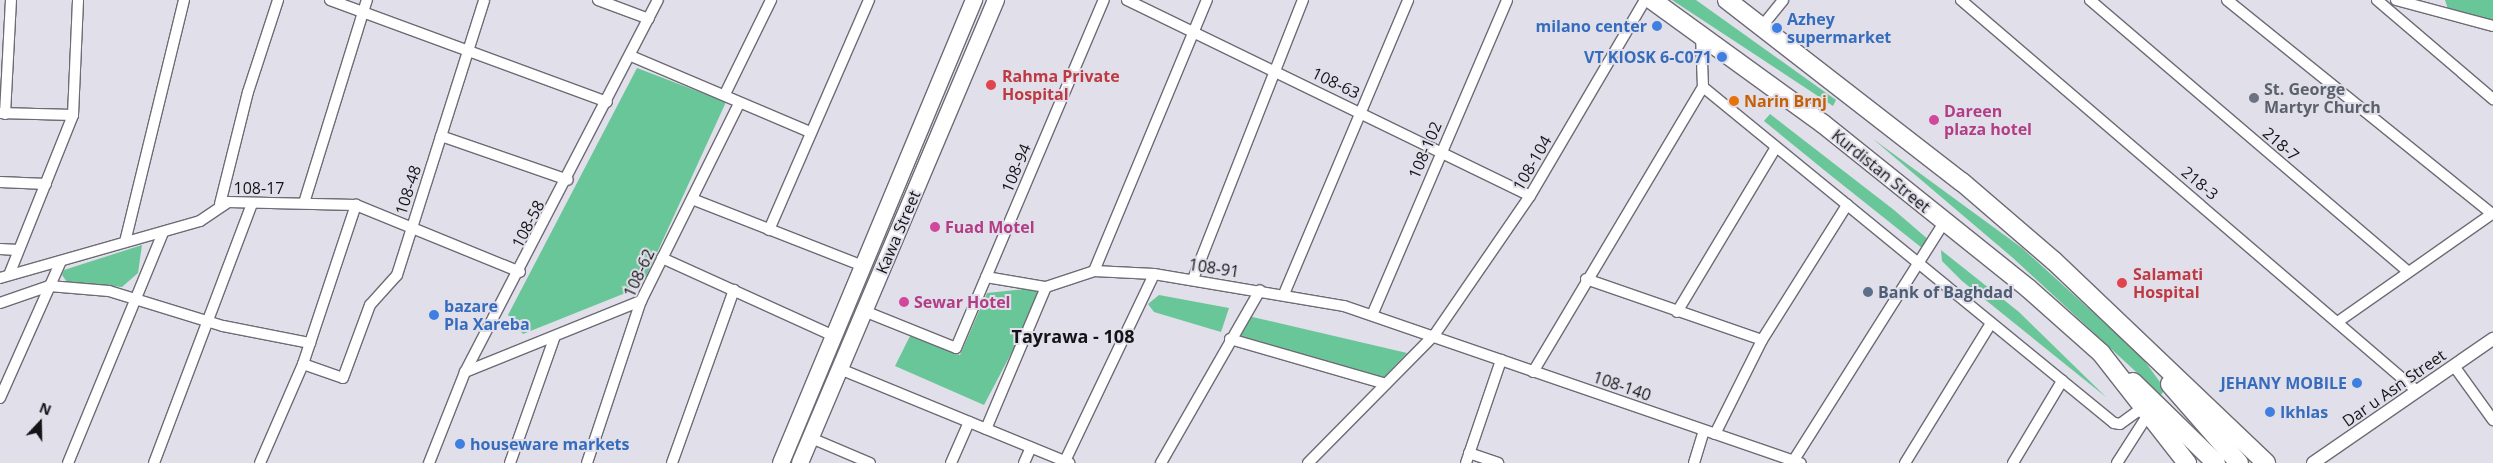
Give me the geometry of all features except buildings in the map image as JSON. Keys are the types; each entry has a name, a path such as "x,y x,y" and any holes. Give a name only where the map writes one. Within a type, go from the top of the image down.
{"highway":[{"name":"Kurdistan Street","path":"1652,0 1822,123 1944,223 2102,353 2216,463"},
{"path":"1727,0 1763,25 1962,182 2054,261 2125,332 2266,463"},
{"path":"2125,332 2239,463"},
{"name":"Kurdistan Street","path":"2102,353 2144,412 2187,463"}],"main road":[{"name":"Kawa Street","path":"781,463 974,0"},
{"name":"Kawa Street","path":"800,463 996,0"}],"street":[{"path":"11,0 3,113 73,115"},
{"path":"4,276 18,250 73,115 78,0"},
{"path":"125,242 184,0"},
{"path":"220,204 248,92 278,0"},
{"path":"330,0 607,102"},
{"path":"304,203 367,0"},
{"name":"108-48","path":"303,364 343,378 370,305 398,275 412,225 470,50 484,0"},
{"path":"598,0 649,19"},
{"name":"108-58","path":"428,463 465,372 568,180 658,0"},
{"path":"725,94 771,0"},
{"path":"769,230 869,0"},
{"name":"108-94","path":"864,311 956,348 1104,0"},
{"name":"108-63","path":"1126,0 1195,31 1360,111 1530,196"},
{"path":"1094,271 1207,0"},
{"path":"1192,279 1303,0"},
{"path":"1284,294 1408,0"},
{"name":"108-102","path":"1373,314 1440,151 1507,0"},
{"name":"108-104","path":"1308,463 1435,334 1530,196 1645,0"},
{"path":"1763,25 1783,0"},
{"name":"218-3","path":"1961,0 2339,321 2418,391"},
{"name":"218-7","path":"2090,0 2406,271"},
{"path":"2227,0 2493,213 2406,271 2339,321"},
{"path":"2239,10 2245,0"},
{"path":"2377,0 2493,99"},
{"path":"2396,0 2493,26"},
{"path":"2437,0 2441,12"},
{"path":"1533,372 1586,279 1703,87 1700,34"},
{"path":"631,56 725,94 739,104 810,132"},
{"path":"1703,87 1775,149 1847,205 2114,423 2120,424 2144,412"},
{"name":"108-62","path":"587,463 641,301 739,104"},
{"path":"441,136 568,180"},
{"path":"1677,312 1775,149"},
{"path":"0,182 46,184"},
{"path":"692,199 863,266"},
{"path":"154,463 252,203"},
{"name":"108-17","path":"4,276 163,233 200,221 220,204 252,203 356,205 412,225 520,272"},
{"path":"260,463 303,364 356,205"},
{"path":"1694,463 1762,340 1847,205"},
{"path":"1795,462 1944,223"},
{"path":"68,463 163,233"},
{"path":"0,249 18,250"},
{"path":"662,258 834,336"},
{"path":"0,398 61,261"},
{"name":"108-91","path":"986,277 1046,287 1094,271 1154,274 1284,294 1373,314 1435,334"},
{"path":"840,369 1067,462 1154,274"},
{"path":"1586,279 1762,340"},
{"path":"0,303 49,286 109,291 208,322 310,343"},
{"path":"986,429 1046,287"},
{"path":"672,463 734,290"},
{"path":"1161,463 1230,339 1260,290"},
{"path":"465,372 554,339 641,301"},
{"path":"1906,463 1991,324"},
{"name":"108-140","path":"1435,334 1533,372 1795,462"},
{"path":"510,463 554,339"},
{"path":"1230,339 1386,384"},
{"name":"Dar u Asn Street","path":"2313,463 2493,339"},
{"path":"1498,463 1467,458 1501,360"},
{"path":"2454,366 2493,420"},
{"path":"2013,463 2062,381"},
{"path":"2117,463 2144,412"},
{"path":"951,463 969,422"},
{"path":"811,438 870,463"},
{"path":"1024,463 1031,447"}],"green space":[{"path":"1672,0 1696,0 1836,100 1833,106"},
{"path":"2445,0 2493,0 2493,21 2448,9"},
{"path":"637,68 726,102 645,279 623,294 523,334 508,315"},
{"path":"1770,114 1894,210 1930,241 1922,248 1764,121"},
{"path":"1873,139 2022,248 2141,356 2165,389 2161,395 2013,258"},
{"path":"142,245 138,273 122,287 67,282 62,275 64,270"},
{"path":"1941,250 2019,312 2106,397 1962,281 1942,261"},
{"path":"1046,287 984,405 895,366 910,336 960,355 987,293"},
{"path":"1159,295 1229,308 1221,332 1154,312 1148,304"},
{"path":"1248,316 1407,353 1383,378 1237,335"}],"place":[{"name":"milano center","path":"1657,26"},
{"name":"Azhey supermarket","path":"1777,28"},
{"name":"VT KIOSK 6-C071","path":"1722,57"},
{"name":"Rahma Private Hospital","path":"991,85"},
{"name":"St. George Martyr Church","path":"2254,98"},
{"name":"Narin Brnj","path":"1734,101"},
{"name":"Dareen plaza hotel","path":"1934,120"},
{"name":"Fuad Motel","path":"935,227"},
{"name":"Salamati Hospital","path":"2122,283"},
{"name":"Bank of Baghdad","path":"1868,292"},
{"name":"Sewar Hotel","path":"904,302"},
{"name":"bazare Pla Xareba","path":"434,315"},
{"name":"JEHANY MOBILE","path":"2357,383"},
{"name":"Ikhlas","path":"2270,412"},
{"name":"houseware markets","path":"460,444"}],"district":[{"name":"Tayrawa - 108","path":"1073,336"}]}
